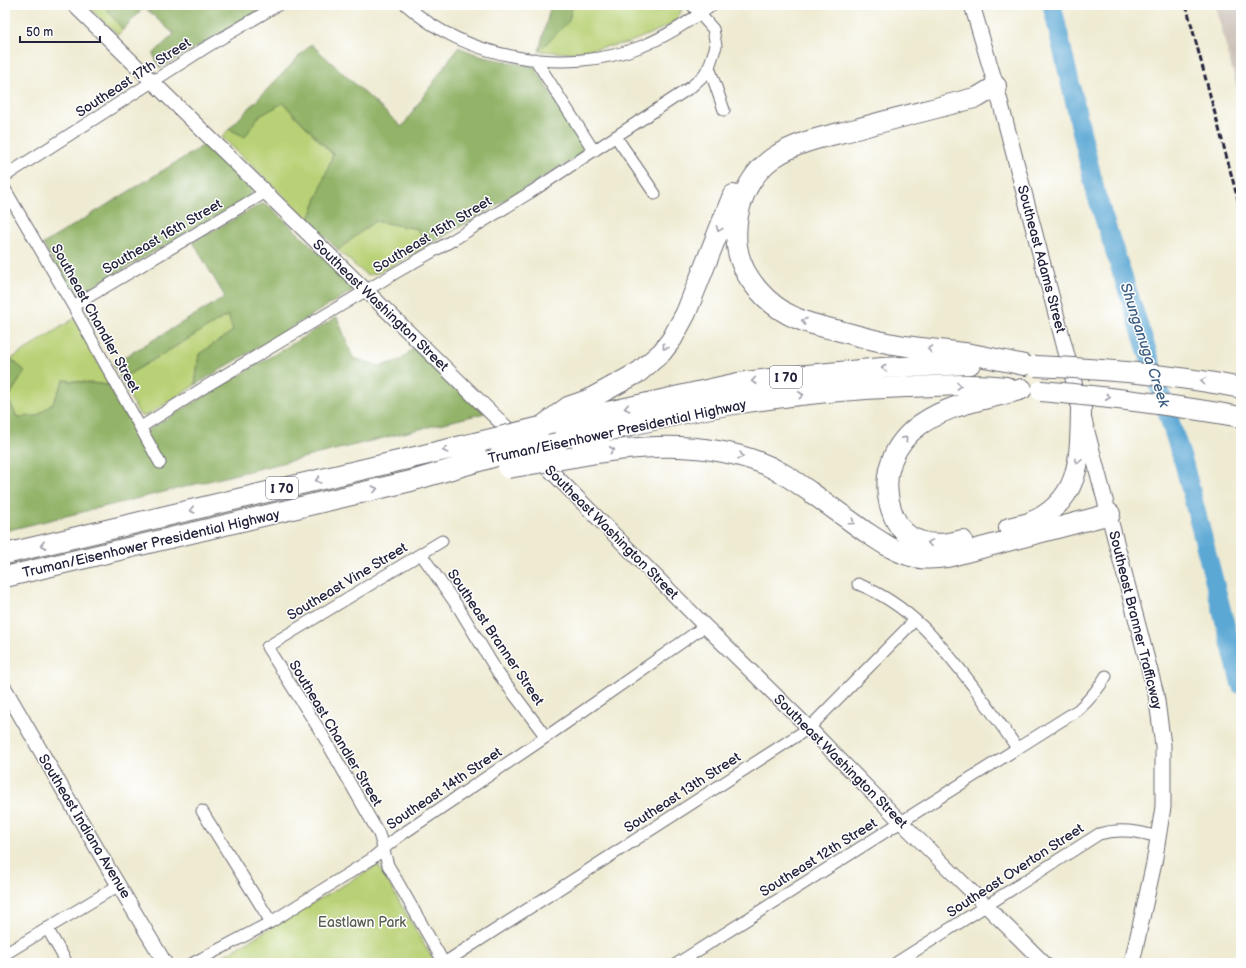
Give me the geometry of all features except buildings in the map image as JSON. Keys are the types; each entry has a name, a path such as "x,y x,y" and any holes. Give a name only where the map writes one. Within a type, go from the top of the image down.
{"highway":[{"path":"541,427 568,407 588,400 639,372 662,352 672,339 686,313 728,204 740,180 752,165 770,148 780,141 796,135 974,86 996,86"},
{"path":"996,86 978,97 821,138 796,146 774,157 760,169 743,197 737,218 736,234 742,265 751,281 771,303 795,318 884,343 964,353 1029,366"},
{"name":"Truman/Eisenhower Presidential Highway","path":"5,554 541,427 738,383 882,368 957,364 1081,368 1134,372 1241,388"},
{"name":"Truman/Eisenhower Presidential Highway","path":"5,577 411,481 504,462 557,443 696,411 788,396 845,390 941,386 997,386 1100,396 1179,406 1241,417"},
{"path":"1031,390 967,402 922,423 904,440 892,460 888,475 887,491 889,505 897,524 908,535 919,541 936,544 951,543 1029,523 1108,508"},
{"path":"1029,523 1051,511 1068,493 1077,468 1080,449 1081,408"},
{"path":"504,462 574,457 610,450 663,447 694,448 737,455 774,468 878,540 899,552 912,557 924,559 934,559 947,556 1108,508"}],"main road":[{"name":"Southeast Adams Street","path":"972,5 996,86 1108,508"},
{"name":"Southeast Branner Trafficway","path":"1108,508 1156,694 1163,745 1163,807 1132,963"}],"street":[{"name":"Southeast Washington Street","path":"74,5 550,470 809,728 901,822 1044,963"},
{"name":"Southeast 17th Street","path":"5,176 205,48 278,5"},
{"path":"406,5 434,25 468,44 490,51 535,59 570,61 594,59 639,47 680,28 713,5"},
{"path":"692,5 713,29 716,46 709,67 724,110"},
{"path":"535,59 594,151"},
{"name":"Southeast 15th Street","path":"140,427 532,192 691,87 703,76 709,67"},
{"path":"616,137 655,194"},
{"name":"Southeast Chandler Street","path":"5,189 73,306 160,463"},
{"name":"Southeast 16th Street","path":"73,306 266,192"},
{"name":"Southeast Vine Street","path":"267,647 442,541"},
{"name":"Southeast Branner Street","path":"421,554 456,604 498,673 546,737"},
{"path":"858,584 886,597 898,605 942,647 1017,748"},
{"name":"Southeast 13th Street","path":"444,963 809,728 915,620"},
{"name":"Southeast 14th Street","path":"193,963 271,922 370,860 398,837 546,737 705,626"},
{"name":"Southeast Chandler Street","path":"267,647 322,734 379,834 388,865 444,963"},
{"name":"Southeast 12th Street","path":"678,963 1078,710 1101,686 1106,676"},
{"name":"Southeast Indiana Avenue","path":"5,689 165,963"},
{"path":"202,811 271,922"},
{"name":"Southeast Overton Street","path":"896,963 1099,834 1119,830 1143,832 1158,837"},
{"path":"5,954 119,885"},
{"path":"47,928 68,963"}],"shaded area":[{"path":"1215,5 1241,5 1241,103"}],"green space":[{"path":"86,5 104,5 123,30 118,35"},
{"path":"104,5 270,5 160,68 153,54 174,34 144,7 123,30"},
{"path":"551,5 572,5 569,21 539,51"},
{"path":"572,5 681,5 681,12 675,22 628,43 568,53 539,51 569,21"},
{"path":"311,44 402,127 458,47 483,57 535,67 583,148 579,156 426,247 418,229 375,221 338,250 309,220 333,154 283,103 258,117 245,137 229,129"},
{"path":"283,103 333,155 309,220 222,137 229,129 245,136 258,117"},
{"path":"206,144 251,187 252,193 245,200 78,295 70,292 43,244"},
{"path":"261,204 268,205 352,284 352,291 195,385 199,354 233,331 228,315 121,379 113,364 225,297 193,242"},
{"path":"375,221 418,229 426,247 378,273 367,275 338,250"},
{"path":"228,315 233,331 199,354 195,385 148,415 141,416 121,379"},
{"path":"337,317 353,358 380,366 401,360 413,348 485,413 5,531 5,363 11,359 25,371 8,398 17,417 37,416 53,403 64,380 109,385 138,436"},
{"path":"75,318 109,385 64,380 53,403 37,416 17,417 8,398 25,371 11,359"},
{"name":"Eastlawn Park","path":"378,865 435,963 211,963"}],"waterway":[{"name":"Shunganuga Creek","path":"1052,5 1096,194 1184,464 1241,685"}],"railway":[{"path":"1186,5 1241,211"}]}
